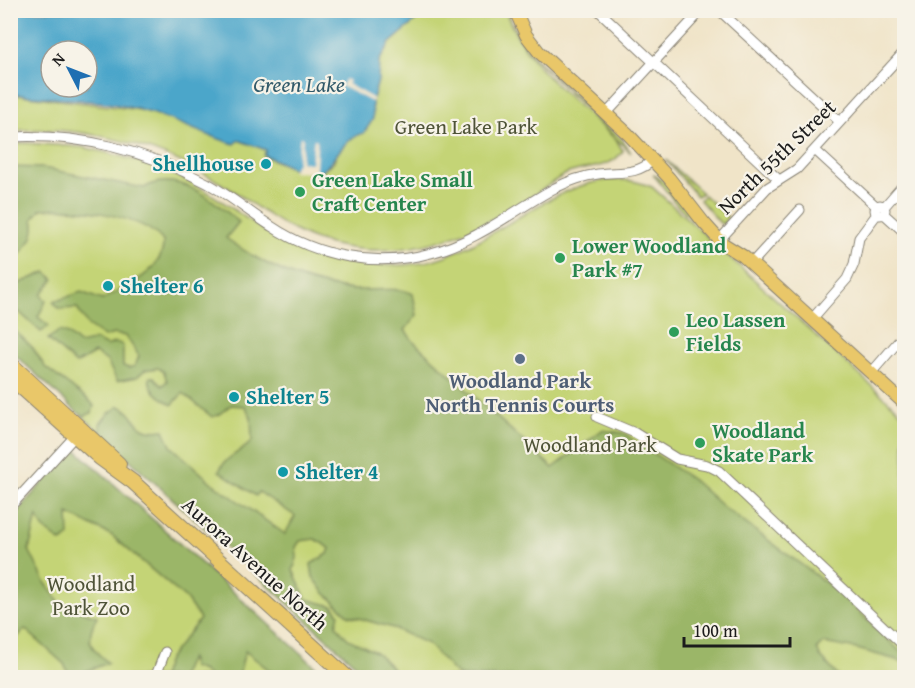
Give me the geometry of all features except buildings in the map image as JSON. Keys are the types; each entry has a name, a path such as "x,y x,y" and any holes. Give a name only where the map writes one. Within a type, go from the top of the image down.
{"highway":[{"name":"Aurora Avenue North","path":"11,363 108,453 133,482"},
{"name":"Aurora Avenue North","path":"11,379 75,436 133,482 348,678"}],"main road":[{"path":"515,10 534,47 653,160 719,240 727,240 904,403"}],"street":[{"path":"598,10 778,180"},
{"path":"606,114 702,10"},
{"path":"719,10 840,122"},
{"name":"North 55th Street","path":"727,240 767,188 792,174 904,52"},
{"path":"10,137 64,138 93,142 147,157 208,184 294,240 330,253 378,259 417,256 456,245 568,182 599,173 637,172 653,160"},
{"path":"815,150 904,232"},
{"path":"812,319 852,273 859,238 904,184"},
{"path":"751,264 800,210"},
{"path":"871,373 904,336"},
{"path":"597,417 635,433 677,459 707,465 720,471 904,646"},
{"path":"11,506 75,436"},
{"path":"155,678 165,652"}],"green space":[{"name":"Green Lake Park","path":"505,10 514,30 538,66 617,141 623,151 618,157 604,165 566,174 519,205 468,231 415,247 387,250 359,249 316,240 289,228 203,173 151,150 123,141 67,131 11,131 11,94 141,110 260,147 266,150 264,156 294,169 324,170 334,161 342,144 353,136 372,102 378,81 379,61 390,43 427,11"},
{"path":"521,38 536,59 621,138 631,153 527,51"},
{"name":"Woodland Park","path":"27,143 86,148 152,166 197,186 261,228 294,246 330,258 368,264 405,265 437,259 469,246 560,195 590,183 621,180 652,187 904,415 904,677 369,677 12,352 11,144"},
{"path":"665,159 702,193 697,196"},
{"path":"11,167 43,168 144,188 157,183 182,184 219,205 239,222 226,238 286,273 319,284 354,290 392,289 413,294 417,315 405,330 413,341 553,468 602,430 623,433 693,480 722,506 837,591 904,655 904,662 857,649 823,643 817,649 820,656 839,677 463,677 455,673 428,644 393,628 348,615 324,592 313,577 311,564 328,554 330,548 315,539 300,541 296,547 297,558 293,570 306,599 333,606 339,614 336,625 348,639 376,652 401,677 369,677 101,434 100,424 119,406 126,410 141,427 153,431 164,430 171,446 212,483 285,534 295,516 259,492 256,496 219,471 230,457 252,441 251,417 245,406 231,405 212,417 183,393 172,405 156,393 151,386 150,377 154,377 162,386 167,381 164,372 158,368 145,370 137,377 117,381 107,361 95,353 76,364 48,339 59,331 68,334 79,344 96,340 107,346 119,343 123,346 123,366 129,368 135,366 139,356 126,336 114,334 104,337 88,326 77,308 60,309 53,302 81,292 102,300 121,290 150,270 162,252 163,241 140,224 124,218 71,209 41,209 33,219 32,238 17,255 11,249 11,238 14,234 11,230"},
{"path":"653,174 666,183 705,230 678,206"},
{"path":"704,195 728,217 724,222 726,225 720,223 700,200"},
{"path":"46,272 54,279 41,295 46,301 38,317 49,326 41,332 18,311 11,318 11,287"},
{"path":"11,327 33,348 45,367 91,402 94,406 92,413 84,416 78,413 12,352"},
{"path":"74,448 327,677 278,677 245,651 239,675 247,677 210,677 203,671 192,667 190,658 181,677 162,677 168,659 200,619 186,599 111,535 68,514 69,537 61,542 43,528 37,516 29,550 45,582 61,605 97,616 91,631 90,642 96,652 108,663 70,677 64,664 25,629 11,644 11,518"},
{"name":"Woodland Park Zoo","path":"65,478 302,677 11,677 10,538"}],"water":[{"name":"Green Lake","path":"11,11 427,11 390,43 379,61 378,81 372,102 373,119 364,133 349,140 329,164 316,174 294,169 264,155 266,150 238,140 235,144 223,141 144,111 64,99 99,99 99,39 39,39 39,97 11,94"}],"pier":[{"path":"345,79 349,81 347,84 374,99 372,102 341,86"},
{"path":"300,137 303,138 301,162 311,163 314,139 317,140 316,174 292,171 297,162"}],"place":[{"name":"Shellhouse","path":"266,164"},
{"name":"Green Lake Small Craft Center","path":"300,192"},
{"name":"Lower Woodland Park #7","path":"560,258"},
{"name":"Shelter 6","path":"108,286"},
{"name":"Leo Lassen Fields","path":"674,332"},
{"name":"Woodland Park North Tennis Courts","path":"520,359"},
{"name":"Shelter 5","path":"234,397"},
{"name":"Woodland Skate Park","path":"700,443"},
{"name":"Shelter 4","path":"283,472"}]}
